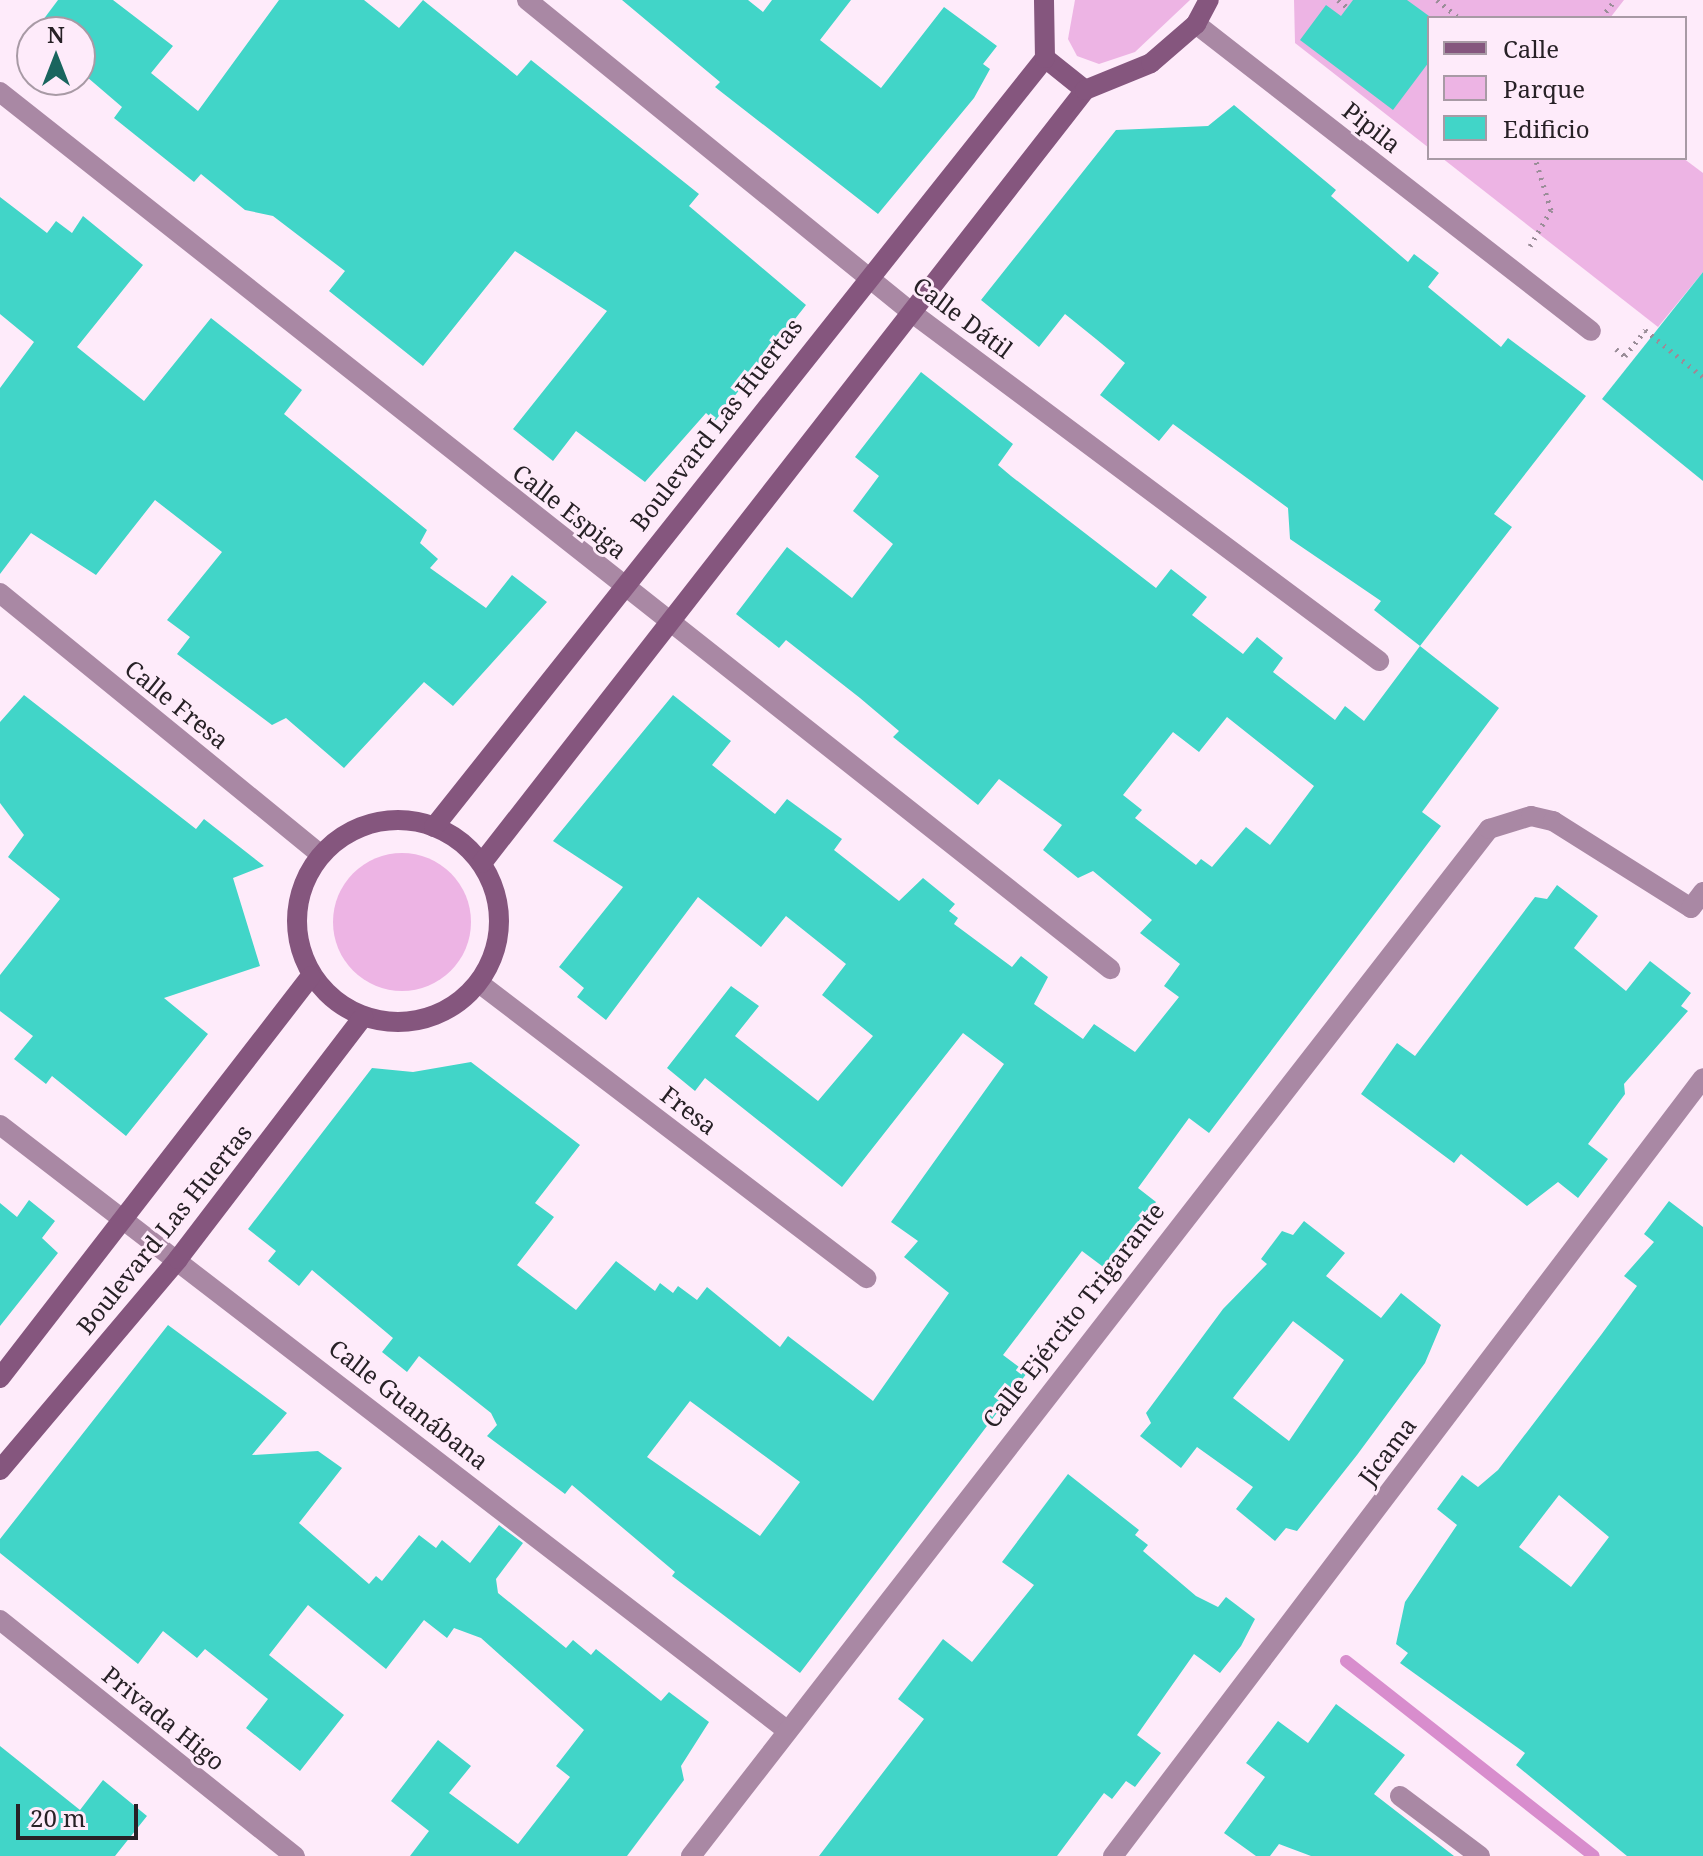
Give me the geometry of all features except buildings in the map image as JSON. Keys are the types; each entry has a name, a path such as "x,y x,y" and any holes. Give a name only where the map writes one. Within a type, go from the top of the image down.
{"main road":[{"path":"1044,0 1039,29 1045,58 1085,90"},
{"path":"482,863 915,315 1085,90 1151,63 1196,24 1209,0"},
{"name":"Boulevard Las Huertas","path":"434,827 865,275 1045,58"},
{"path":"393,819 434,827 482,863 500,923 479,983 427,1019 363,1017 311,976 297,944 296,908 321,855 358,827 393,819"},
{"name":"Boulevard Las Huertas","path":"0,1378 128,1221 311,976"},
{"name":"Boulevard Las Huertas","path":"0,1470 178,1259 363,1017"}],"street":[{"name":"Calle Dátil","path":"527,0 915,315 1379,661"},
{"name":"Pipila","path":"1196,24 1591,331"},
{"name":"Calle Espiga","path":"0,92 1110,969"},
{"name":"Calle Fresa","path":"0,593 321,855"},
{"name":"Calle Ejército Trigarante","path":"691,1856 784,1728 1475,843 1509,819 1553,821 1699,906"},
{"name":"Fresa","path":"479,983 866,1278"},
{"name":"Jicama","path":"1113,1856 1703,1078"},
{"name":"Calle Guanábana","path":"0,1125 784,1728"},
{"name":"Privada Higo","path":"0,1620 295,1856"},
{"path":"1400,1796 1480,1856"}],"path":[{"path":"1338,0 1347,7"},
{"path":"1437,0 1457,16"},
{"path":"1603,16 1615,0"},
{"path":"1514,270 1551,210 1536,160"},
{"path":"1653,335 1703,377"}],"green space":[{"path":"1075,0 1190,0 1135,52 1099,64 1077,56 1068,39"},
{"path":"1294,0 1624,0 1612,16 1427,16 1427,146 1295,43"},
{"path":"1445,160 1686,160 1703,173 1703,272 1658,327"},
{"path":"402,853 428,859 451,873 465,896 471,922 465,948 451,971 428,985 402,991 376,985 353,971 339,948 333,922 339,896 353,873 376,859"}],"waterway":[{"path":"1346,1661 1594,1856"}]}
